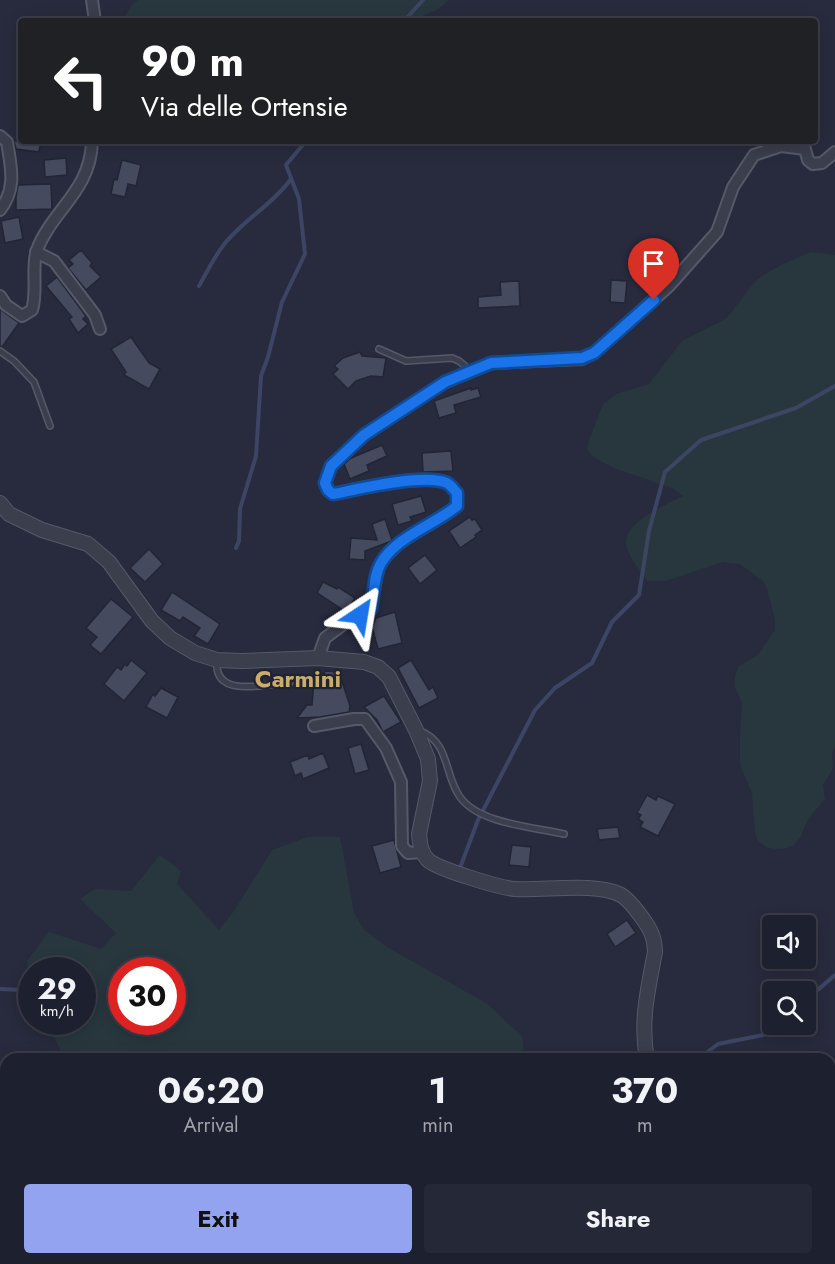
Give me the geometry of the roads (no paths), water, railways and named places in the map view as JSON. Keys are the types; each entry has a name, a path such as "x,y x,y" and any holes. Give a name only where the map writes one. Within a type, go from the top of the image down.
{"street":[{"path":"92,0 95,18"},
{"path":"0,136 7,142 12,175 11,192 0,210"},
{"path":"0,296 6,305 22,316 32,310 35,299 36,252 45,235 76,194 92,157 92,144"},
{"path":"318,658 325,638 349,620 371,609 375,596 376,576 381,563 391,551 457,506 457,493 448,483 432,480 398,482 333,494 325,483 331,466 364,435 445,382 491,363 582,358 594,353 669,286 717,232 733,187 754,155 781,146 805,149 808,160 813,165 822,163 835,152"},
{"path":"36,252 54,261 95,315 100,329"},
{"path":"0,502 9,514 42,530 88,544 110,561 152,621 170,638 195,653 217,660 318,658 364,662 378,667 389,677 428,759 430,781 419,834 422,852 432,863 513,889 604,890 622,896 637,910 651,930 655,942 644,1015 646,1053"},
{"path":"314,726 365,719 386,748 401,782 402,846 408,853 422,852"}],"lane":[{"path":"380,349 406,361 452,358 471,371"},
{"path":"0,351 14,361 34,382 50,426"},
{"path":"217,660 216,668 219,678 235,687 290,682"},
{"path":"416,730 425,733 445,755 460,798 476,811 489,818 564,834"}],"waterway":[{"path":"407,18 423,0"},
{"path":"236,548 239,541 240,509 256,456 261,376 282,302 305,254 299,199 286,165 304,144"},
{"path":"199,286 226,242 291,179"},
{"path":"460,868 478,820 535,710 555,688 592,663 612,622 639,595 649,531 665,472 701,440 796,408 835,386"},
{"path":"816,991 835,975"},
{"path":"0,989 18,990"},
{"path":"706,1053 718,1044 763,1035"}],"district":[{"name":"Carmini","path":"298,679"}]}
